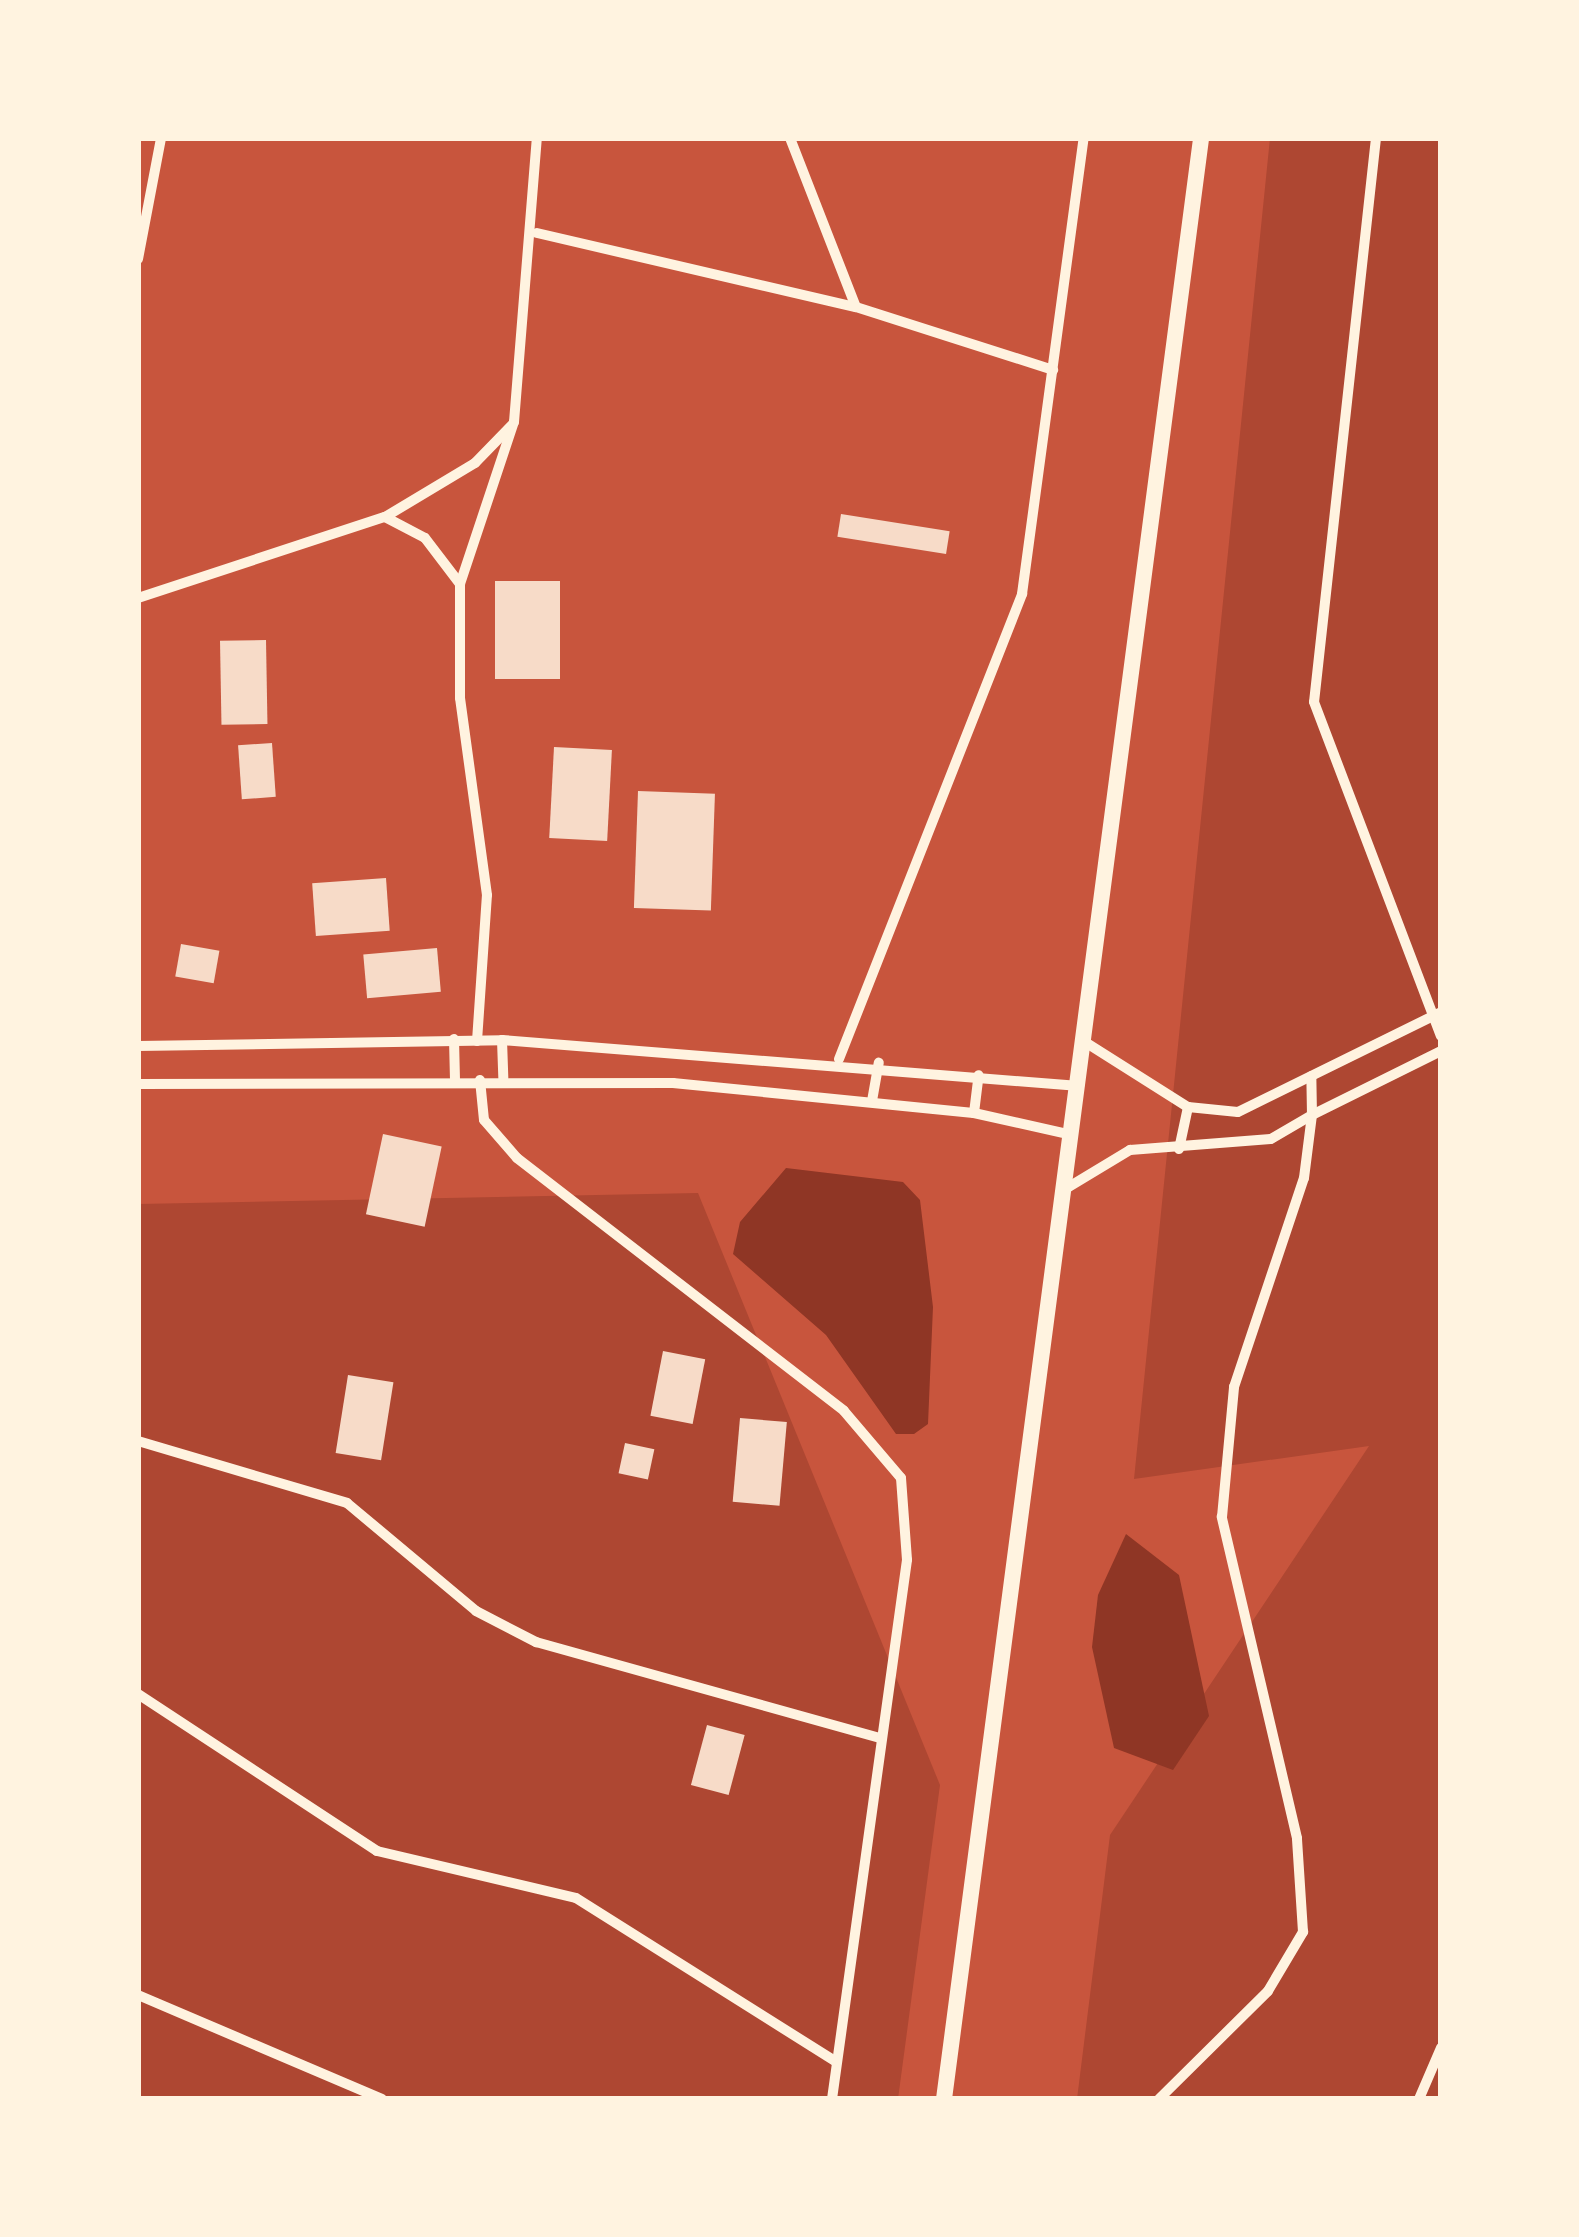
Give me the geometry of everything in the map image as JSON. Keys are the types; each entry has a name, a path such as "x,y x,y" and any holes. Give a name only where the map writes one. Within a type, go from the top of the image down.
{"main road":[{"path":"944,2099 1201,138"}],"street":[{"path":"138,260 161,138"},
{"path":"477,1041 487,896 460,698 460,584 514,422 537,233 537,138"},
{"path":"790,138 856,307"},
{"path":"839,1059 1007,647 1034,540 1084,138"},
{"path":"1376,138 1314,702 1441,1036"},
{"path":"537,233 856,307 1053,370"},
{"path":"141,593 385,517 475,464 514,422"},
{"path":"385,517 424,538 460,584"},
{"path":"1085,1042 1188,1107 1264,1106 1311,1076 1436,1014"},
{"path":"454,1039 455,1082"},
{"path":"502,1040 503,1078"},
{"path":"138,1046 502,1040 839,1059 1079,1086"},
{"path":"1067,1188 1130,1150 1251,1146 1441,1051"},
{"path":"872,1101 879,1063"},
{"path":"974,1113 979,1075"},
{"path":"1159,2099 1268,1991 1304,1932 1297,1838 1222,1516 1234,1387 1309,1162 1311,1076"},
{"path":"138,1084 503,1078 872,1101 974,1113 1072,1136"},
{"path":"480,1080 484,1120 517,1158 844,1411 891,1461 908,1540 832,2099"},
{"path":"1179,1148 1188,1107"},
{"path":"138,1441 347,1503 476,1611 536,1642 880,1738"},
{"path":"138,1694 377,1851 576,1898 835,2061"},
{"path":"138,1995 382,2099"},
{"path":"1419,2099 1441,2048"}],"shaded area":[{"path":"1270,138 1441,138 1441,2099 1077,2099 1110,1835 1369,1446 1134,1479"},
{"path":"786,1168 903,1182 920,1200 933,1307 928,1424 914,1434 896,1434 826,1335 733,1254 740,1222"},
{"path":"698,1193 940,1785 898,2099 138,2099 138,1204"},
{"path":"1126,1534 1179,1575 1209,1716 1173,1770 1114,1748 1092,1647 1098,1595"}],"building":[{"path":"841,514 950,531 946,554 837,537"},
{"path":"495,581 560,581 560,679 495,679"},
{"path":"266,640 267,724 221,725 220,641"},
{"path":"272,743 276,797 242,799 238,745"},
{"path":"554,747 612,750 607,841 549,838"},
{"path":"638,791 715,794 711,911 634,908"},
{"path":"386,878 390,931 316,936 312,883"},
{"path":"181,944 219,951 214,983 175,976"},
{"path":"437,948 441,992 367,998 363,954"},
{"path":"383,1134 442,1146 425,1227 366,1214"},
{"path":"663,1351 705,1359 693,1424 650,1416"},
{"path":"348,1375 393,1382 381,1460 336,1453"},
{"path":"740,1418 787,1422 780,1506 733,1502"},
{"path":"625,1443 654,1449 648,1480 619,1473"},
{"path":"707,1725 745,1735 729,1795 691,1785"}]}
